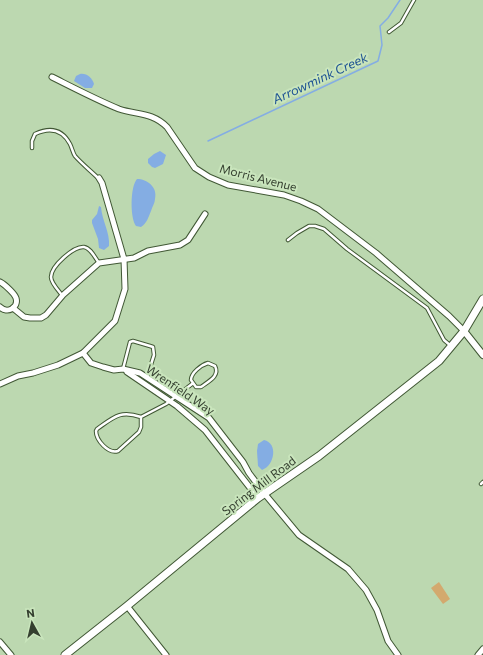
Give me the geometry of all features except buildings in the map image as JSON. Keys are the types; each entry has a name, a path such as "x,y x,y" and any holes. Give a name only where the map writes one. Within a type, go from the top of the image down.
{"main road":[{"name":"Spring Mill Road","path":"65,655 264,493 319,456 439,361 464,331 483,299"}],"street":[{"name":"Morris Avenue","path":"52,77 120,109 146,114 163,122 168,127 195,168 209,177 228,185 284,195 302,201 318,209 376,253 449,316 464,331 483,355"},
{"path":"0,384 18,376 58,365 83,352 115,321 125,289 124,258 102,183 99,178"},
{"path":"13,308 24,316 30,318 41,318 46,315 63,295 99,263 124,258 134,258 148,251 180,245 188,240 205,214"},
{"path":"0,282 4,284 15,296 16,302 13,308 8,310 0,307"},
{"name":"Wrenfield Way","path":"83,352 92,363 114,370 123,369 140,373 209,418 264,493 300,535 348,568 366,590 377,610 388,641 398,655"},
{"name":"Wrenfield Way","path":"123,369 170,401 205,430 258,498"},
{"path":"229,462 237,455"},
{"path":"243,479 249,473"},
{"path":"127,606 166,655"},
{"path":"0,642 10,655"},
{"path":"478,655 483,649"}],"lane":[{"path":"388,32 401,23 414,0"},
{"path":"32,148 32,141 35,134 43,130 51,129 64,136 75,156 99,178"},
{"path":"288,240 309,226 324,229 347,249 428,308 444,340 451,346"},
{"path":"63,295 51,281 50,276 57,263 68,254 84,247 92,252 99,263"},
{"path":"123,369 130,342 133,341 150,346 154,350 154,355 147,377"},
{"path":"208,363 215,366 217,371 214,377 201,387 196,387 192,384 192,375 204,365 208,363"},
{"path":"141,417 142,427 139,432 118,451 115,452 109,450 96,435 97,429 115,417 124,413 141,417 166,404 192,384"}],"shaded area":[{"path":"439,582 450,599 443,604 431,588"}],"water":[{"path":"85,74 91,78 94,84 92,88 85,88 74,81 76,76"},
{"path":"160,151 166,155 163,164 155,168 152,167 148,163 148,159"},
{"path":"137,179 144,180 151,184 155,191 155,202 145,224 141,227 136,226 132,210 132,195"},
{"path":"99,206 101,207 109,241 109,246 104,250 99,248 98,239 92,223"},
{"path":"264,440 271,445 273,454 270,464 262,470 258,466 257,451 258,444"}],"waterway":[{"name":"Arrowmink Creek","path":"208,141 378,61 382,45 380,26 388,18 400,0"}]}
